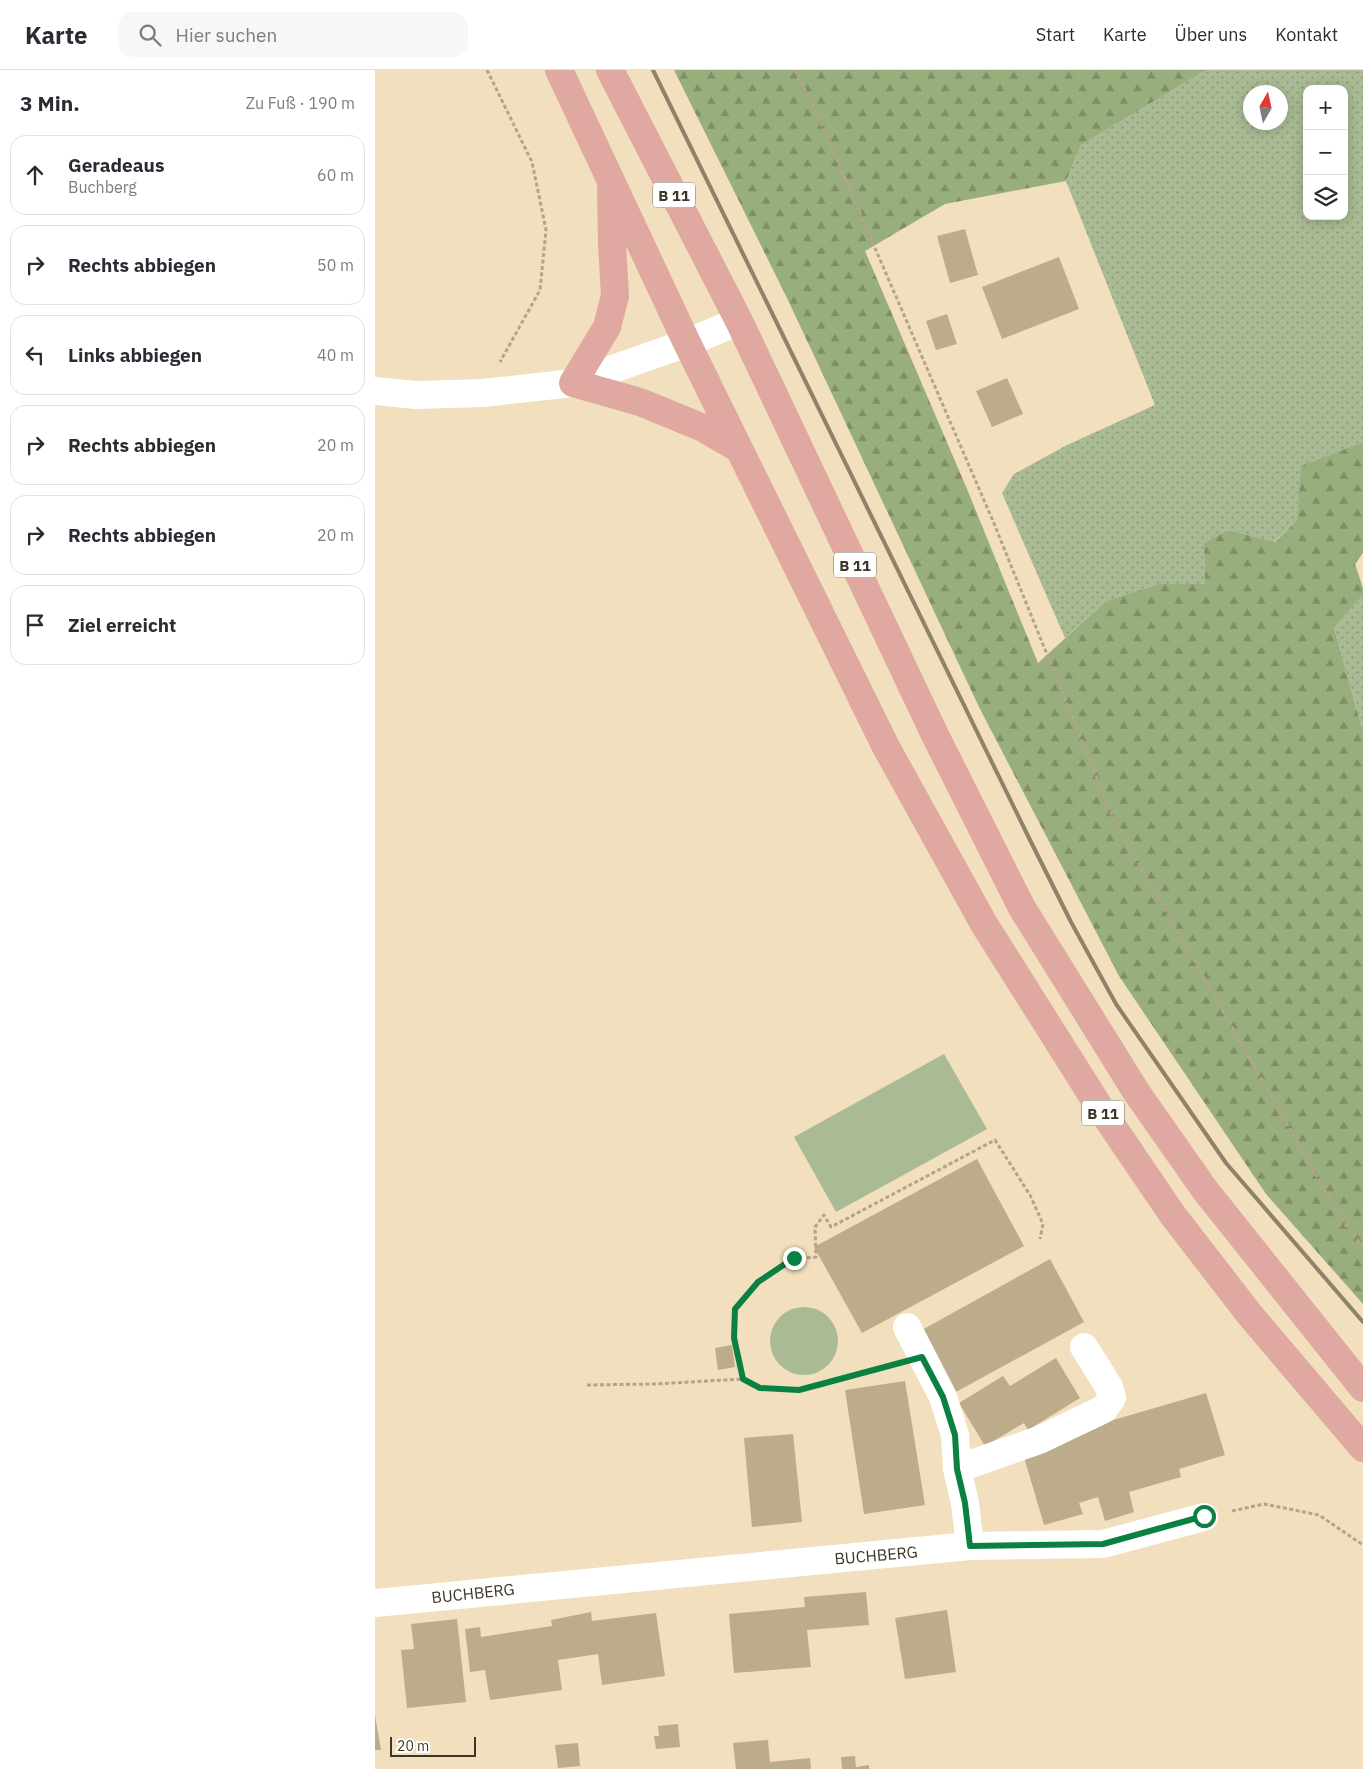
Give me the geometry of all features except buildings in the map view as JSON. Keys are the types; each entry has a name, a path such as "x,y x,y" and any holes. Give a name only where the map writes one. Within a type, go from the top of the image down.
{"main road":[{"name":"B 11","path":"559,70 687,343 886,747 984,924 1099,1108 1172,1214 1250,1315 1363,1448"},
{"name":"B 11","path":"610,70 739,321 935,736 1022,908 1137,1092 1205,1190 1363,1388"},
{"path":"611,179 615,296 607,327 573,383 640,402 701,428 739,449"}],"street":[{"path":"375,392 417,395 483,393 573,383 687,343 739,321"},
{"path":"907,1327 943,1397 955,1435 957,1469 965,1503 970,1546"},
{"path":"957,1469 1039,1440 1104,1409 1112,1398 1109,1387 1084,1346"},
{"name":"BUCHBERG","path":"375,1603 970,1546 1103,1544 1204,1516"}],"path":[{"path":"487,70 532,162 545,230 540,290 515,336"},
{"path":"795,70 818,116 993,521 1114,820 1342,1220 1363,1247"},
{"path":"743,1379 734,1338 735,1309 758,1282 794,1258 816,1257 815,1228 824,1215 831,1227 995,1140 1030,1195 1043,1224 1040,1239"},
{"path":"587,1385 654,1384 743,1379 760,1388 799,1390 922,1357"},
{"path":"1204,1516 1264,1504 1319,1515 1363,1545"}],"green space":[{"path":"674,70 1206,70 1081,145 1066,181 945,204 865,251 967,489 1038,663 1106,601 1159,584 1205,584 1204,543 1228,530 1275,542 1297,520 1301,466 1363,442 1363,553 1355,564 1363,588 1363,595 1334,628 1363,732 1363,1304 1266,1194 1119,976 979,707 786,296"},
{"path":"1206,70 1363,70 1363,442 1302,466 1297,520 1274,542 1228,530 1204,543 1205,584 1159,584 1106,601 1065,638 1002,493 1014,474 1067,445 1155,405 1066,181 1081,145"},
{"path":"1363,595 1363,732 1334,628"},
{"path":"944,1054 987,1129 836,1212 794,1137"},
{"path":"804,1307 817,1310 828,1317 835,1328 838,1341 835,1354 828,1365 817,1372 804,1375 791,1372 780,1365 773,1354 770,1341 773,1328 780,1317 791,1310"}],"railway":[{"path":"653,70 1030,840 1071,922 1116,1004 1226,1163 1363,1322"}],"route":[{"path":"794,1258 758,1282 735,1309 734,1338 743,1379 760,1388 799,1390 922,1357 943,1397 955,1435 957,1469 965,1503 970,1546 1103,1544 1204,1516"}]}
